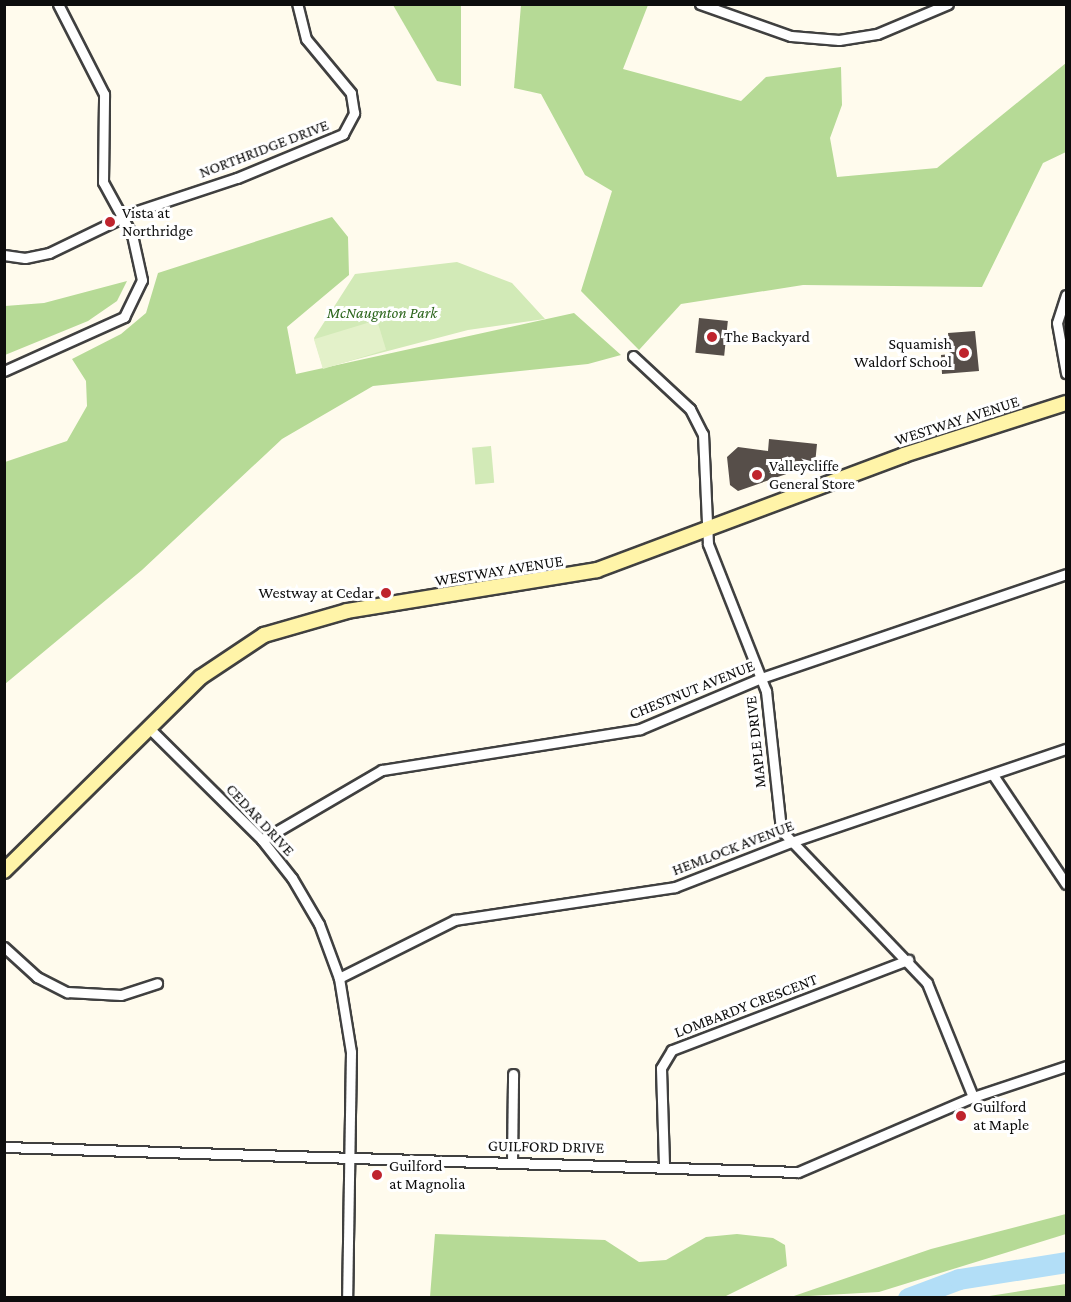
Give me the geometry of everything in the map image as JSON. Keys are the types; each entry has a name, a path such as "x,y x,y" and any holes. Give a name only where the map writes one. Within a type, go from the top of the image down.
{"street":[{"path":"4,370 130,311 142,280 137,248 103,182 104,94 58,4"},
{"name":"NORTHRIDGE DRIVE","path":"121,218 293,156 351,126 351,93 306,39 297,4"},
{"path":"700,4 791,36 839,40 877,34 948,4"},
{"path":"4,255 37,257 121,218"},
{"path":"1066,295 1057,323 1066,373"},
{"name":"MAPLE DRIVE","path":"633,356 698,421 705,528 769,702 778,819 791,842 908,960 927,983 973,1097"},
{"name":"WESTWAY AVENUE","path":"4,871 149,728 224,659 288,625 575,575 1066,403"},
{"name":"CHESTNUT AVENUE","path":"262,840 382,770 640,729 761,678 1066,574"},
{"name":"CEDAR DRIVE","path":"149,728 262,840 319,924 339,978 351,1052 347,1298"},
{"name":"HEMLOCK AVENUE","path":"339,978 455,920 675,887 791,842 1066,749"},
{"path":"993,775 1066,884"},
{"path":"4,947 37,977 67,992 121,995 157,983"},
{"name":"LOMBARDY CRESCENT","path":"664,1164 661,1068 672,1050 908,960"},
{"name":"GUILFORD DRIVE","path":"4,1147 351,1160 664,1164 770,1174 808,1170 973,1097 1066,1066"},
{"path":"512,1162 513,1074"}],"green space":[{"path":"393,5 461,5 461,86 437,81"},
{"path":"521,5 648,5 623,69 741,101 766,77 841,67 842,105 830,138 837,177 937,168 1066,63 1066,152 1043,163 982,287 803,285 681,304 639,350 581,291 612,191 585,175 541,94 514,88"},
{"path":"332,217 348,237 349,275 287,327 296,374 574,313 621,355 588,364 373,386 282,439 142,570 5,684 5,462 67,441 87,406 86,381 72,359 121,334 146,313 158,273"},
{"name":"McNaugnton Park","path":"457,262 512,283 545,319 468,330 323,368 314,338 355,274"},
{"path":"127,281 117,301 88,321 5,355 5,306 44,303"},
{"path":"377,320 386,350 323,369 314,339"},
{"path":"491,446 494,483 475,485 472,448"},
{"path":"1066,1214 1066,1234 879,1292 791,1297 931,1249"},
{"path":"435,1234 605,1240 639,1262 666,1260 706,1237 737,1234 773,1238 785,1245 787,1266 724,1297 430,1297"},
{"path":"1066,1284 1066,1297 983,1297"}],"building":[{"name":"The Backyard","path":"699,318 728,321 724,356 695,353"},
{"name":"Squamish Waldorf School","path":"975,331 979,371 942,374 941,355 950,354 948,333"},
{"name":"Valleycliffe General Store","path":"769,439 817,444 815,464 738,491 730,485 727,457 738,447 768,451"}],"waterway":[{"path":"908,1298 959,1279 1066,1262"}],"place":[{"name":"Vista at Northridge","path":"110,222"},
{"name":"The Backyard","path":"712,337"},
{"name":"Squamish Waldorf School","path":"964,353"},
{"name":"Valleycliffe General Store","path":"757,475"},
{"name":"Westway at Cedar","path":"386,593"},
{"name":"Guilford at Maple","path":"961,1116"},
{"name":"Guilford at Magnolia","path":"377,1175"}]}
